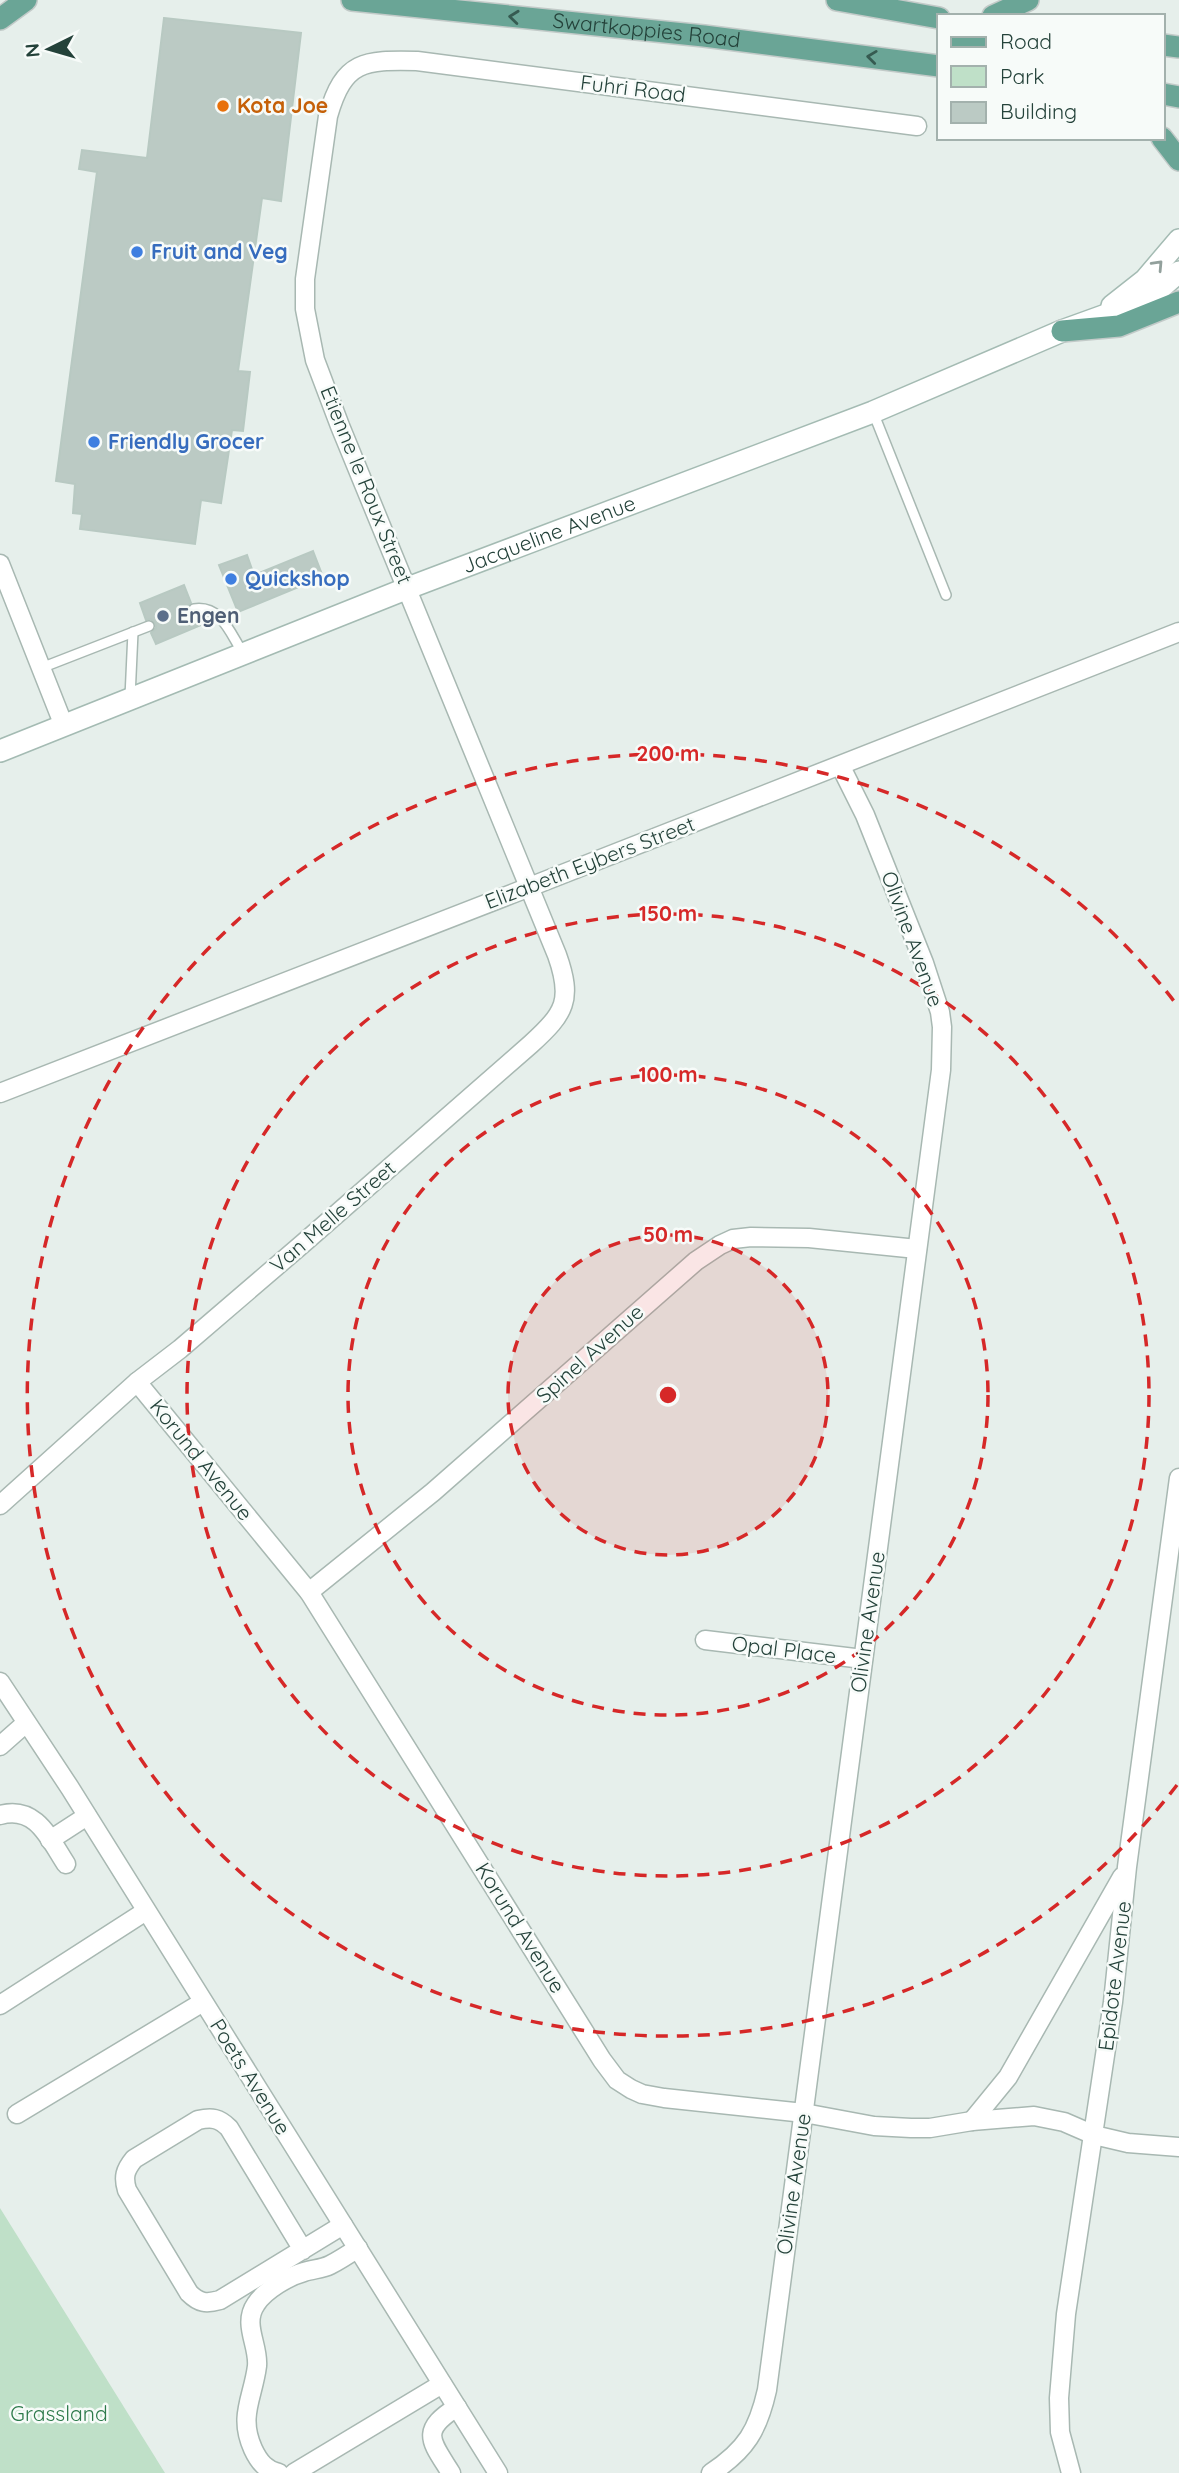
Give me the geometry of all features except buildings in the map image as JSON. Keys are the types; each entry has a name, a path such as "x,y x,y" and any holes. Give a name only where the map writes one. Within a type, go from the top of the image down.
{"main road":[{"path":"0,19 26,0"},
{"name":"Swartkoppies Road","path":"352,0 704,36 937,66"},
{"path":"836,0 937,18"},
{"path":"997,14 1028,0"},
{"path":"1164,140 1179,160"},
{"path":"1062,331 1119,326 1179,302"}],"street":[{"name":"Fuhri Road","path":"351,72 367,64 384,61 417,61 917,127"},
{"name":"Etienne le Roux Street","path":"351,72 334,94 328,116 306,279 304,309 315,360 529,886"},
{"name":"Jacqueline Avenue","path":"1096,317 1144,280 1179,240"},
{"name":"Jacqueline Avenue","path":"0,751 408,588 873,412 1062,331 1150,297 1179,272"},
{"path":"0,564 64,726"},
{"name":"Elizabeth Eybers Street","path":"0,1093 841,767 1179,632"},
{"name":"Olivine Avenue","path":"711,2473 736,2456 762,2411 804,2113 941,1070 941,1019 924,963 864,815 841,767"},
{"name":"Van Melle Street","path":"0,1505 137,1382 180,1349 318,1231 531,1044 557,1017 564,1007 566,997 562,968 529,886"},
{"name":"Spinel Avenue","path":"309,1592 433,1492 686,1269 720,1245 733,1239 785,1236 917,1249"},
{"name":"Korund Avenue","path":"137,1382 309,1592 617,2080 631,2089 653,2096 721,2106 804,2113 874,2126 930,2128 972,2120 1034,2116 1065,2122 1094,2135 1128,2143 1179,2147"},
{"name":"Epidote Avenue","path":"1071,2473 1060,2432 1059,2398 1066,2314 1113,2002 1127,1867 1179,1478"},
{"name":"Opal Place","path":"705,1640 863,1659"},
{"name":"Poets Avenue","path":"0,1682 87,1816 498,2473"},
{"path":"0,1746 26,1723"},
{"path":"0,1815 17,1812 31,1816 66,1864"},
{"path":"50,1840 87,1816"},
{"path":"972,2120 1008,2077 1127,1867"},
{"path":"0,2005 146,1911"},
{"path":"17,2114 203,2002"},
{"path":"303,2250 229,2128 221,2120 209,2117 198,2120 134,2160 127,2168 124,2179 127,2190 189,2293 198,2301 209,2304 220,2300 303,2250 343,2225"},
{"path":"279,2473 269,2471 257,2458 245,2423 257,2364 250,2326 251,2314 264,2295 289,2278 329,2266 358,2248"},
{"path":"294,2473 442,2384"},
{"path":"451,2473 435,2447 432,2436 434,2425 457,2407"}],"lane":[{"path":"873,412 946,595"},
{"path":"194,609 204,607 214,610 244,654"},
{"path":"41,668 149,626"},
{"path":"130,700 132,632"}],"green space":[{"name":"Grassland","path":"0,2208 165,2473 0,2473"}],"place":[{"name":"Kota Joe","path":"223,106"},
{"name":"Fruit and Veg","path":"137,252"},
{"name":"Friendly Grocer","path":"94,442"},
{"name":"Quickshop","path":"231,579"},
{"name":"Engen","path":"163,616"}]}
